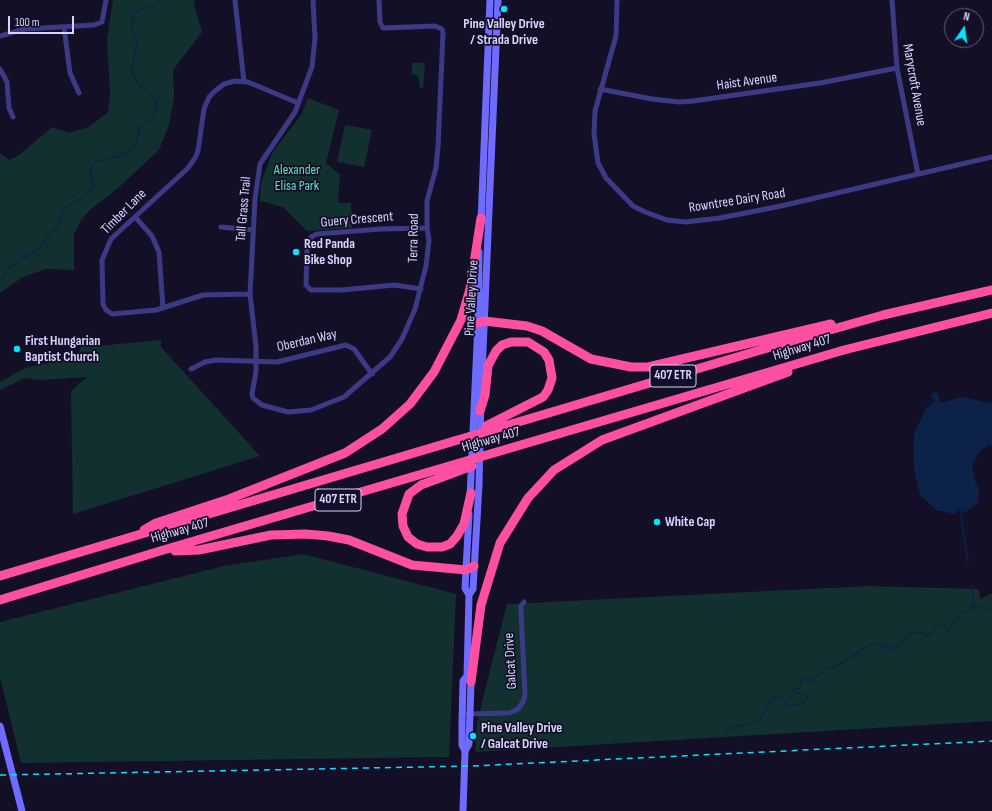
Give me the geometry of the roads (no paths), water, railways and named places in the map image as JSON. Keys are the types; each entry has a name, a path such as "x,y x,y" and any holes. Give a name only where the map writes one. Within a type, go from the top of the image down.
{"highway":[{"path":"130,538 156,522 229,499 345,453 382,429 410,404 434,372 461,320 470,289 481,218"},
{"name":"Highway 407","path":"0,576 883,315 992,290"},
{"name":"Highway 407","path":"0,600 160,551 515,448 844,350 992,313"},
{"path":"481,322 527,326 542,331 591,359 631,367 648,367 810,328 883,315"},
{"path":"463,438 543,397 548,390 552,378 548,360 544,352 528,342 511,342 502,346 496,351 488,366 479,398 480,411"},
{"path":"469,679 481,605 500,543 528,498 554,470 602,440 782,375 844,350"},
{"path":"471,489 464,524 450,544 442,547 427,547 417,544 408,537 403,526 402,514 406,500 413,490 421,485 478,464 515,448"},
{"path":"160,551 199,550 271,535 306,534 349,540 412,565 470,568"}],"main road":[{"name":"Pine Valley Drive","path":"470,568 471,489 479,398 481,218 490,0"},
{"name":"Pine Valley Drive","path":"481,322 498,0"},
{"name":"Pine Valley Drive","path":"462,811 464,751 462,745 469,679 469,595 465,588 470,568 479,485 480,411"},
{"path":"0,726 22,811"}],"street":[{"path":"0,36 25,29 94,25 102,22 106,0"},
{"path":"235,0 244,82"},
{"name":"Tall Grass Trail","path":"256,361 250,294 256,187 260,164 291,118 312,67 313,0"},
{"name":"Terra Road","path":"256,361 256,372 252,394 253,398 269,408 288,412 311,410 344,397 390,357 402,339 415,309 421,289 428,252 427,201 436,168 438,147 443,32 435,26 383,28 380,22 379,0"},
{"name":"Rowntree Dairy Road","path":"617,0 616,36 600,89 593,123 598,163 606,178 614,188 633,206 645,212 667,220 686,222 720,218 781,206 992,157"},
{"name":"Marycroft Avenue","path":"892,0 897,68 918,174"},
{"path":"64,27 70,73 79,93"},
{"name":"Haist Avenue","path":"600,89 652,99 679,102 820,83 897,68"},
{"path":"0,69 7,82 10,108 13,117"},
{"name":"Timber Lane","path":"250,294 203,295 163,308 112,314 106,310 103,304 101,272 105,251 111,239 136,218 188,168 195,158 198,150 204,109 209,97 224,84 235,81 254,84 298,103"},
{"path":"136,218 152,236 159,252 163,308"},
{"path":"221,227 253,230"},
{"name":"Guery Crescent","path":"421,289 394,285 342,290 311,290 306,285 308,250 311,237 318,234 427,228"},
{"name":"Oberdan Way","path":"191,369 205,362 216,360 277,362 346,345 354,349 372,374"},
{"name":"Galcat Drive","path":"466,714 511,712 518,709 523,702 525,695 520,611 524,602"}],"water":[{"path":"932,393 938,393 940,403 961,397 992,403 992,446 988,445 979,452 972,465 976,485 979,488 978,503 964,513 959,510 954,514 936,510 921,496 918,487 914,469 914,434 926,408 935,402 931,397"}],"waterway":[{"path":"0,281 10,267 37,250 56,228 65,208 93,189 94,186 90,171 92,166 97,161 125,155 130,151 135,146 140,128 155,115 157,106 155,99 140,86 132,71 137,40 131,28 138,10 155,5 161,0"},
{"path":"960,509 968,562"},
{"path":"725,737 727,731 731,728 760,720 772,700 781,698 788,706 804,703 808,696 793,692 793,690 799,688 802,679 811,681 823,671 840,664 872,643 893,649 910,634 917,632 928,636 939,623 949,632 952,624 960,614 971,608 974,602 971,585"},
{"path":"971,608 978,605 992,610"}],"railway":[{"path":"0,775 472,766 992,741"}],"place":[{"name":"Pine Valley Drive / Strada Drive","path":"504,9"},
{"name":"Red Panda Bike Shop","path":"296,252"},
{"name":"First Hungarian Baptist Church","path":"17,349"},
{"name":"White Cap","path":"657,522"},
{"name":"Pine Valley Drive / Galcat Drive","path":"473,736"}],"park label":[{"name":"Alexander Elisa Park","path":"297,178"}]}
